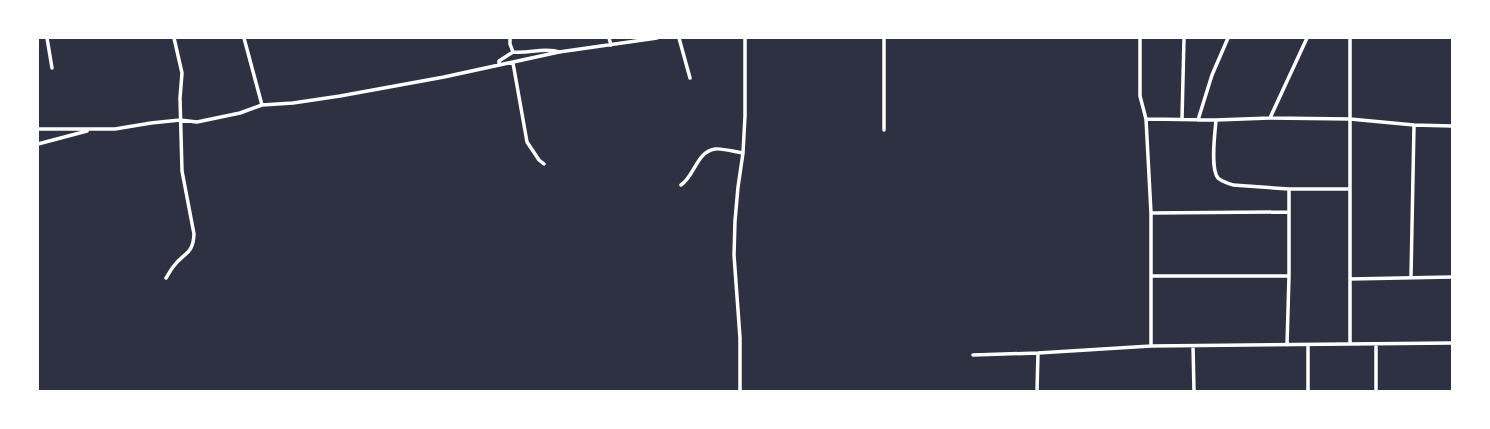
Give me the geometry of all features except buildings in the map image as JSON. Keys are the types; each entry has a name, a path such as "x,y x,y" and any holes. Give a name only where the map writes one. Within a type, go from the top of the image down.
{"street":[{"path":"47,38 52,68"},
{"path":"166,278 173,266 189,252 194,244 194,234 182,171 180,98 182,73 174,38"},
{"path":"244,38 262,104"},
{"path":"510,38 513,52"},
{"path":"609,38 611,45"},
{"path":"38,129 115,129 180,120 197,122 240,113 262,104 293,103 332,97 499,66 559,52 657,38"},
{"path":"679,38 690,78"},
{"path":"740,391 740,338 734,255 737,194 743,153 745,116 745,38"},
{"path":"884,38 884,130"},
{"path":"1140,38 1140,96 1146,119 1151,213 1152,346"},
{"path":"1182,119 1184,38"},
{"path":"1198,120 1212,75 1228,38"},
{"path":"1270,118 1307,38"},
{"path":"1350,38 1350,344"},
{"path":"499,66 499,61 513,52 522,53 547,50 559,52"},
{"path":"513,63 528,142 539,160 544,164"},
{"path":"1146,119 1350,119 1414,125 1452,126"},
{"path":"1216,120 1214,164 1219,179 1233,185 1289,189 1349,189"},
{"path":"1411,277 1414,125"},
{"path":"38,144 90,130"},
{"path":"680,185 688,181 702,155 714,149 743,153"},
{"path":"1287,345 1289,189"},
{"path":"1151,213 1289,212"},
{"path":"1151,276 1289,276"},
{"path":"1350,280 1411,277 1452,277"},
{"path":"973,355 1038,353 1152,346 1452,343"},
{"path":"1376,344 1376,391"},
{"path":"1308,345 1308,391"},
{"path":"1193,346 1194,391"},
{"path":"1037,391 1038,353"}]}
